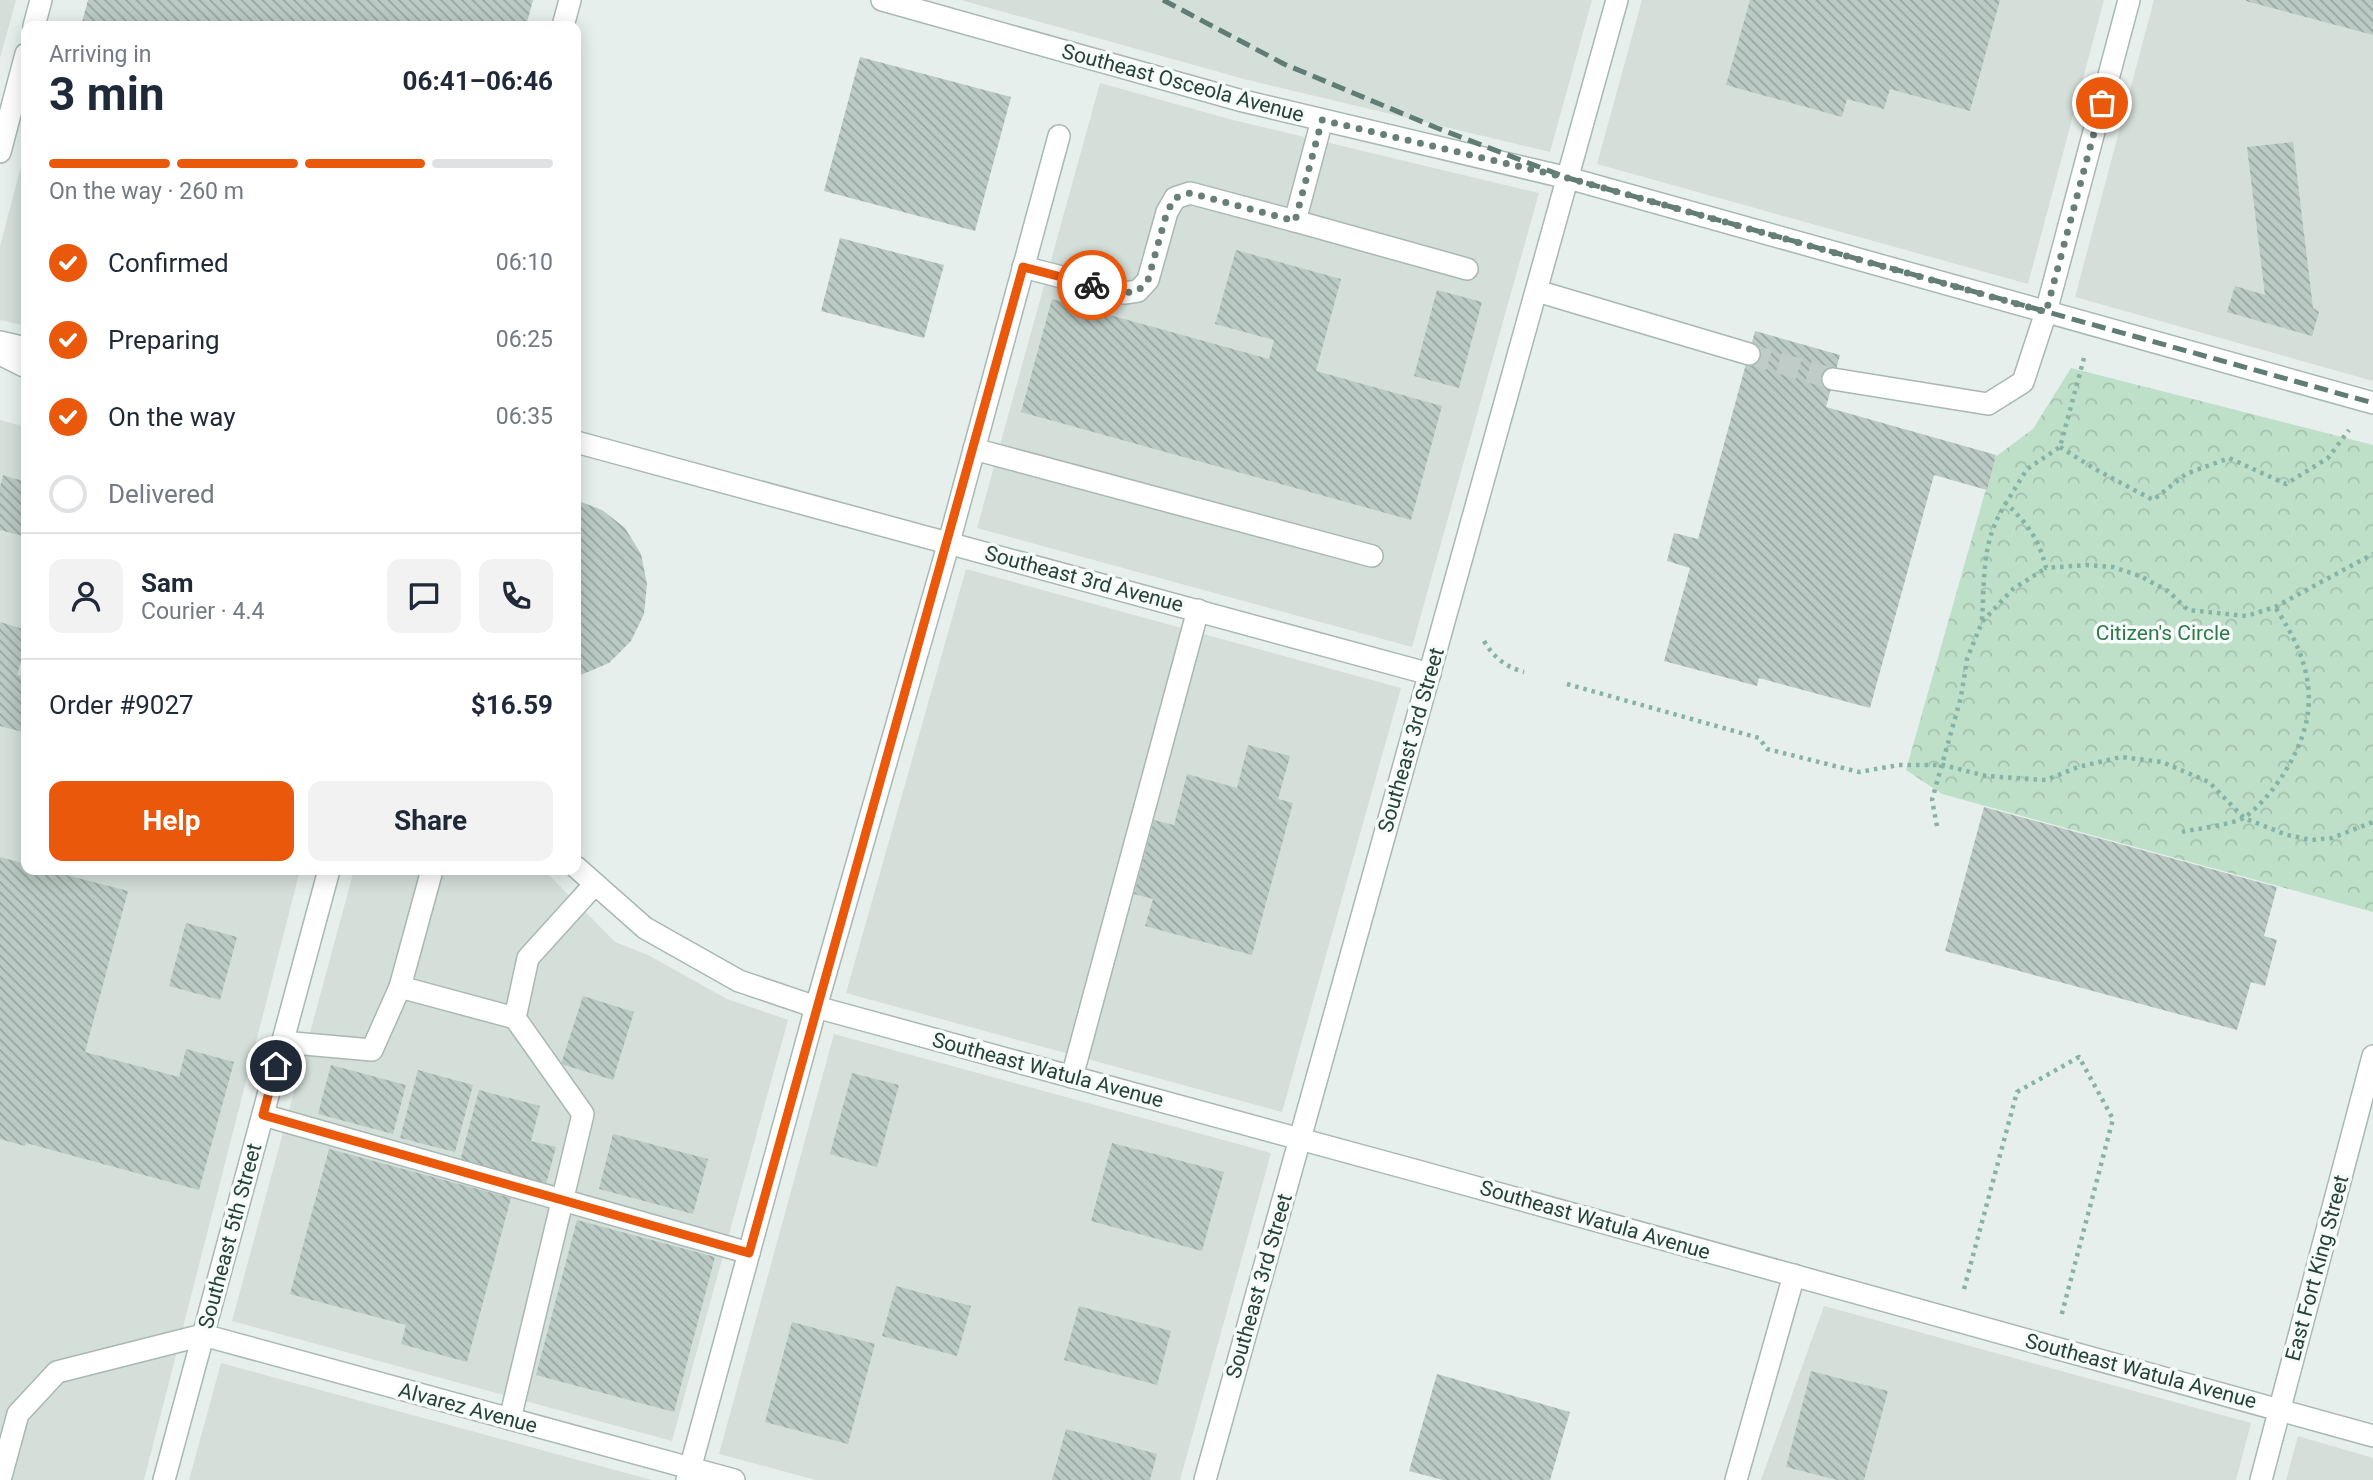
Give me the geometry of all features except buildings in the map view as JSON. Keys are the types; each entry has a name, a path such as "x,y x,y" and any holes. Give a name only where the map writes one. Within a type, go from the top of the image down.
{"street":[{"path":"35,21 41,0"},
{"path":"564,21 570,0"},
{"name":"Southeast Osceola Avenue","path":"881,0 1239,100 1568,178 2373,403"},
{"name":"Southeast 3rd Street","path":"1205,1480 1617,0"},
{"path":"1833,379 1988,404 2023,382 2046,312 2129,0"},
{"path":"0,152 21,73"},
{"path":"1295,221 1322,120"},
{"path":"689,1474 1059,136"},
{"path":"1023,267 1124,293 1138,291 1148,280 1167,212 1175,198 1190,193 1467,269"},
{"path":"1536,291 1749,354"},
{"path":"0,342 21,347"},
{"path":"0,354 21,364"},
{"name":"Southeast 3rd Avenue","path":"581,443 1430,674"},
{"path":"974,449 1371,556"},
{"path":"1072,1077 1198,610"},
{"path":"581,871 645,928 739,981 816,1007"},
{"name":"Southeast 5th Street","path":"164,1480 328,875"},
{"path":"282,1042 372,1049 400,987 431,875"},
{"path":"515,1018 528,958 595,884"},
{"path":"400,987 515,1018 583,1114 510,1419"},
{"name":"Southeast Watula Avenue","path":"816,1007 2373,1436"},
{"name":"East Fort King Street","path":"2261,1480 2373,1056"},
{"path":"263,1115 749,1253"},
{"path":"1735,1480 1794,1275"},
{"path":"1,1480 18,1414 57,1372 203,1335"},
{"name":"Alvarez Avenue","path":"203,1335 510,1419 689,1474 734,1480"}],"path":[{"path":"1937,827 1932,800 1961,697 1967,659 1982,622 1987,544 1995,520 2027,469 2060,447 2084,358"},
{"path":"2060,447 2153,500 2186,474 2229,458 2286,484 2328,458 2350,428"},
{"path":"2006,503 2025,522 2040,545 2046,568"},
{"path":"1982,622 2013,589 2046,568 2087,565 2113,567 2140,576 2168,592 2188,610 2246,616 2275,607 2373,554"},
{"path":"2182,832 2244,818 2276,786 2298,751 2308,717 2308,679 2294,635 2275,607"},
{"path":"1485,641 1500,661 1510,668 1524,672"},
{"path":"1567,684 1759,738 1767,749 1859,772 1899,765 1943,765 1986,776 2046,780 2078,767 2121,757 2162,762 2209,782 2244,818 2287,835 2312,840 2332,838 2373,822"},
{"path":"1964,1290 2017,1092 2079,1057 2113,1119 2061,1317"}],"shaded area":[{"path":"0,0 16,0 0,58"},
{"path":"961,0 1592,0 1550,152 1244,79"},
{"path":"1642,0 2104,0 2028,284 1597,164"},
{"path":"2154,0 2373,0 2373,381 2075,297"},
{"path":"1100,83 1233,120 1539,193 1412,647 977,528"},
{"path":"21,167 21,325 0,320 0,246"},
{"path":"0,420 21,426 21,875 299,875 144,1480 0,1480"},
{"path":"966,569 1401,688 1282,1112 846,993"},
{"path":"353,875 549,875 615,942 648,955 727,999 788,1020 672,1441 232,1321"},
{"path":"834,1034 1271,1153 1180,1480 816,1480 719,1454"},
{"path":"1824,1306 2251,1423 2236,1480 1761,1480"},
{"path":"221,1363 652,1480 189,1480"},
{"path":"2298,1436 2373,1458 2373,1480 2286,1480"}],"green space":[{"name":"Citizen's Circle","path":"2071,368 2373,445 2373,912 1942,794 1906,770 1995,457 2033,429"}],"tunnel":[{"path":"1749,354 1833,379"}],"railway":[{"path":"1163,0 1284,64 1437,128 1568,178 2373,403"}],"way so far":[{"path":"1092,285 1124,293 1138,291 1148,280 1167,212 1175,198 1190,193 1295,221 1322,120 1568,178 2046,312 2102,103"}],"route":[{"path":"276,1066 263,1115 749,1253 1023,267 1092,285"}]}
